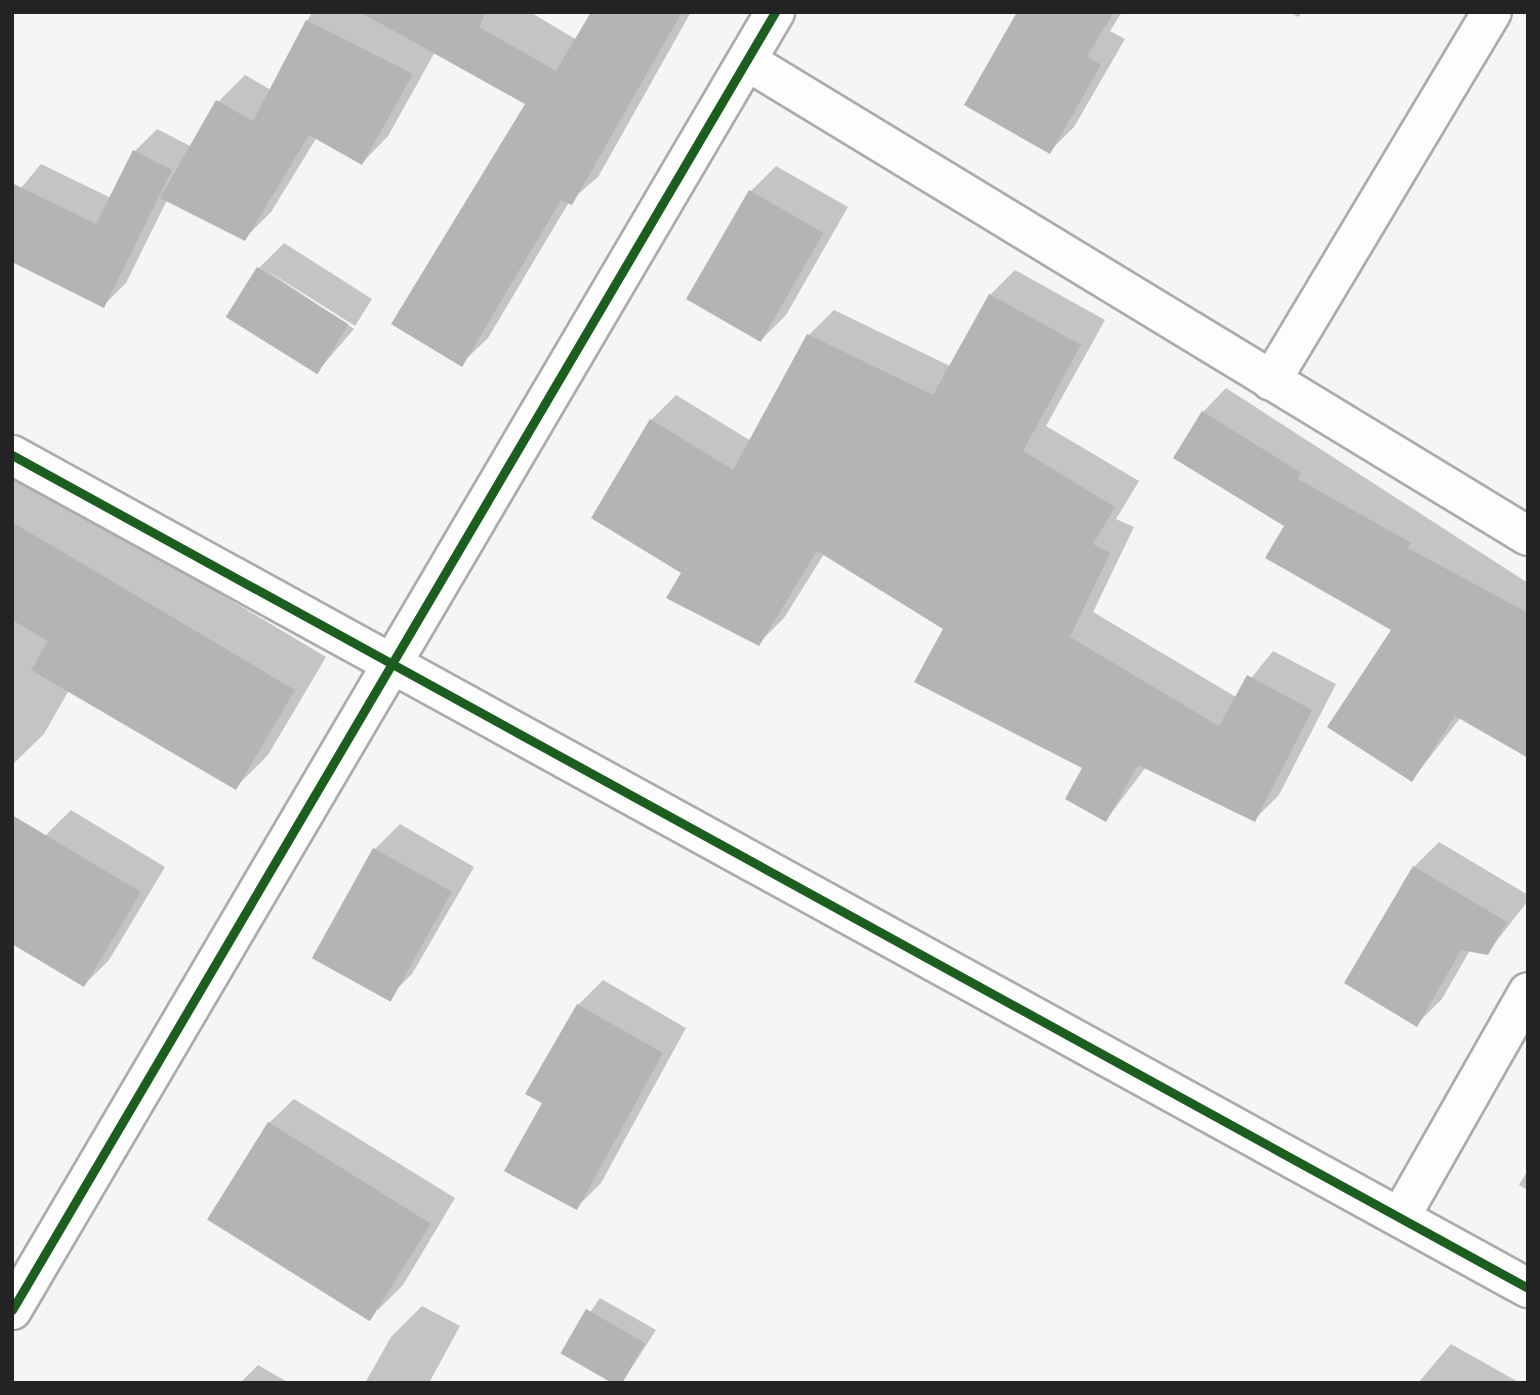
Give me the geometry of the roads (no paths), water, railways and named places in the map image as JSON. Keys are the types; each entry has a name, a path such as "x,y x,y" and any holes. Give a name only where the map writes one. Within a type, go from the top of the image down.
{"street":[{"path":"12,1310 163,1062 391,658 592,333 775,12"},
{"path":"1271,381 1492,12"},
{"path":"747,61 1528,536"},
{"path":"12,455 391,658 1402,1214 1528,1288"},
{"path":"1402,1214 1528,992"}]}
